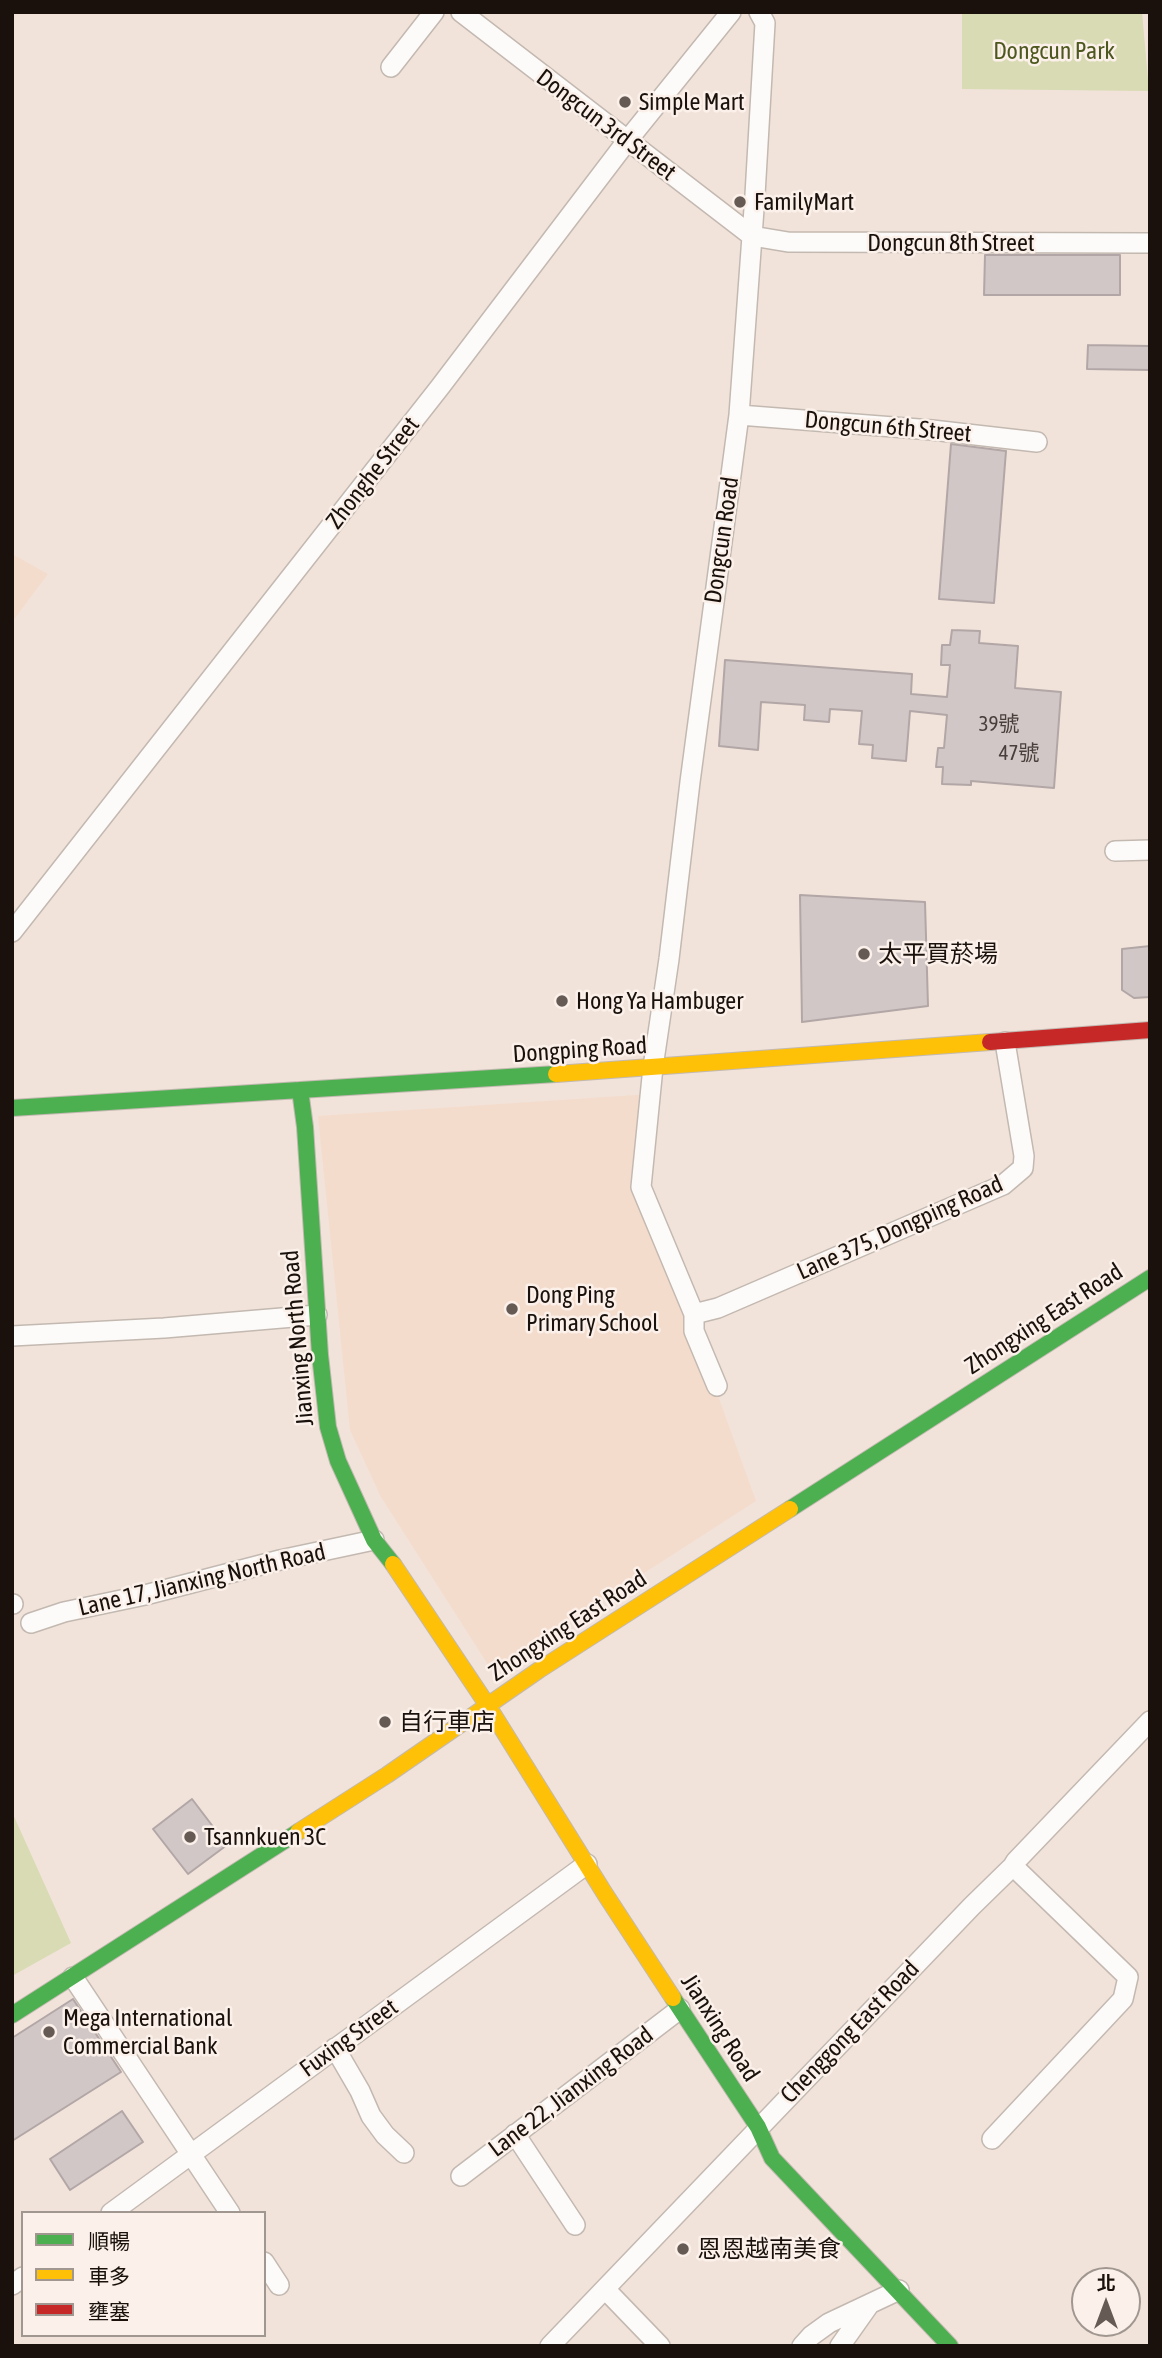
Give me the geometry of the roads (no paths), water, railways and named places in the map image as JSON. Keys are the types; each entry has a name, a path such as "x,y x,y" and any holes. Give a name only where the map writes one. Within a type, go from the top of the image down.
{"street":[{"path":"391,67 434,12"},
{"name":"Dongcun 3rd Street","path":"461,12 752,236"},
{"name":"Zhonghe Street","path":"12,932 440,387 627,141 732,12"},
{"name":"Dongcun Road","path":"653,1067 739,415 765,23 759,12"},
{"name":"Dongcun 8th Street","path":"752,236 788,242 1150,243"},
{"name":"Dongcun 6th Street","path":"739,415 933,430 1037,442"},
{"path":"1115,851 1150,850"},
{"name":"Dongping Road","path":"12,1108 477,1080 1150,1030"},
{"name":"Lane 375, Dongping Road","path":"694,1314 718,1308 1003,1185 1023,1168 1024,1156 1005,1042"},
{"path":"653,1067 641,1187 694,1314 694,1331 717,1386"},
{"name":"Jianxing North Road","path":"300,1090 328,1427 338,1461 374,1540 402,1575 488,1706"},
{"name":"Zhongxing East Road","path":"12,2015 387,1775 540,1670 1150,1278"},
{"path":"12,1336 317,1315"},
{"name":"Lane 17, Jianxing North Road","path":"31,1623 64,1612 374,1540"},
{"name":"Jianxing Road","path":"488,1706 758,2127 772,2158 950,2346"},
{"name":"Chenggong East Road","path":"550,2346 1150,1721"},
{"name":"Fuxing Street","path":"114,2211 587,1864"},
{"path":"992,2139 1123,1999 1128,1977 1013,1866"},
{"path":"73,1977 229,2211"},
{"name":"Lane 22, Jianxing Road","path":"461,2176 680,2009"},
{"path":"335,2048 360,2091 370,2116 404,2153"},
{"path":"515,2134 575,2225"},
{"path":"266,2265 279,2284"},
{"path":"605,2289 660,2346"},
{"path":"807,2341 829,2323 899,2290"},
{"path":"840,2346 869,2304"}],"place":[{"name":"Simple Mart","path":"625,102"},
{"name":"FamilyMart","path":"740,202"},
{"name":"太平買菸場","path":"864,954"},
{"name":"Hong Ya Hambuger","path":"562,1001"},
{"name":"Dong Ping Primary School","path":"512,1309"},
{"name":"自行車店","path":"385,1722"},
{"name":"Tsannkuen 3C","path":"190,1837"},
{"name":"Mega International Commercial Bank","path":"49,2032"},
{"name":"恩恩越南美食","path":"683,2249"}],"park label":[{"name":"Dongcun Park","path":"1054,51"}]}
